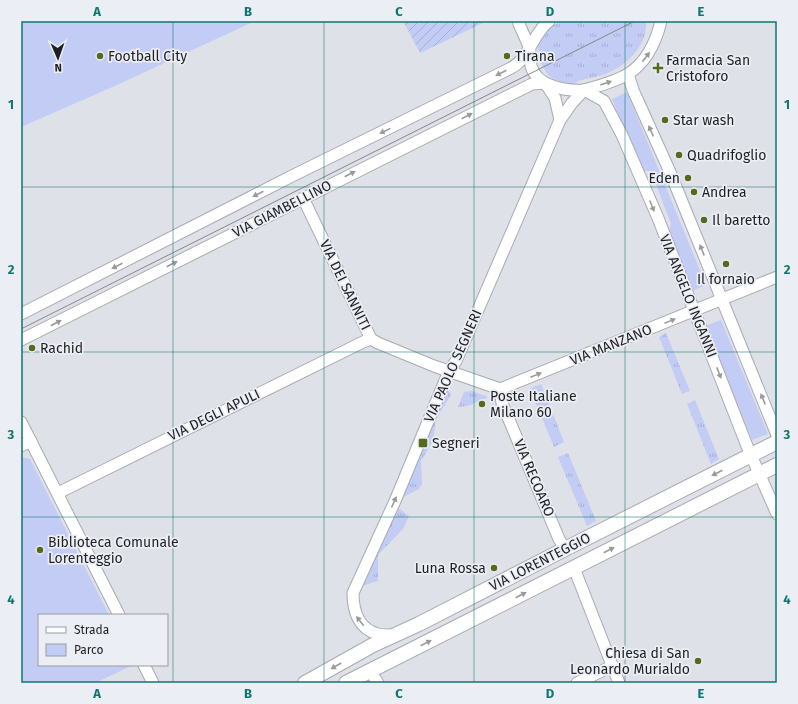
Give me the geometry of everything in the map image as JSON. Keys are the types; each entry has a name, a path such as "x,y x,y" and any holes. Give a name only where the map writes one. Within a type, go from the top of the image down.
{"main road":[{"name":"VIA LORENTEGGIO","path":"305,683 395,635 777,442"},
{"name":"VIA LORENTEGGIO","path":"346,683 363,676 777,465"},
{"path":"650,506 660,525"},
{"path":"477,594 478,604 486,612"},
{"path":"362,652 363,676"}],"street":[{"path":"518,21 530,48 531,66 538,79 561,88 584,90 628,74 643,62 651,51 658,36 661,21"},
{"name":"VIA GIAMBELLINO","path":"21,314 292,176 516,66 530,48 542,27 549,21"},
{"path":"628,74 633,90 670,172 777,435"},
{"path":"545,82 555,98 560,120"},
{"name":"VIA GIAMBELLINO","path":"21,340 532,84 545,82"},
{"name":"VIA PAOLO SEGNERI","path":"395,635 377,634 365,627 356,615 353,604 353,593 395,501 449,371 456,361 560,120 584,90"},
{"name":"VIA ANGELO INGANNI","path":"584,90 604,101 639,172 777,514"},
{"name":"VIA DEI SANNITI","path":"303,198 371,339 449,371"},
{"name":"VIA MANZANO","path":"500,390 777,277"},
{"name":"VIA DEGLI APULI","path":"58,493 356,345 371,339"},
{"path":"449,371 500,390"},
{"name":"VIA RECOARO","path":"500,390 502,403 564,549"},
{"path":"21,422 26,444 58,493 118,614"},
{"path":"574,568 619,683"},
{"path":"144,666 153,683"},
{"path":"577,683 612,666"},
{"path":"363,676 378,683"}],"green space":[{"name":"Football City","path":"21,21 255,21 117,85 21,127"},
{"path":"403,21 487,21 420,53"},
{"path":"565,21 646,21 646,30 634,55 619,67 603,75 581,80 575,83 568,83 551,78 543,67 538,51 540,38 544,32 556,24"},
{"path":"627,92 706,285 692,291 668,235 671,224 651,171 642,171 612,99"},
{"path":"721,320 768,434 752,440 705,326"},
{"path":"666,333 690,391 682,394 659,337"},
{"path":"541,384 564,442 554,447 530,389"},
{"path":"447,388 451,395 436,419 433,441 421,461 422,484 419,489 398,500"},
{"path":"472,391 488,397 468,406 458,407 464,392"},
{"path":"695,400 719,459 711,464 687,404"},
{"path":"568,453 596,521 587,526 558,457"},
{"path":"21,457 30,459 108,614 38,614 38,666 131,666 95,683 21,683"},
{"path":"396,506 409,516 403,529 378,555 378,581 361,586"}],"tram line":[{"path":"21,329 635,21"}],"place":[{"name":"Football City","path":"100,56"},
{"name":"Tirana","path":"507,56"},
{"name":"Farmacia San Cristoforo","path":"658,68"},
{"name":"Star wash","path":"665,120"},
{"name":"Quadrifoglio","path":"679,155"},
{"name":"Eden","path":"688,178"},
{"name":"Andrea","path":"694,192"},
{"name":"Il baretto","path":"704,220"},
{"name":"Il fornaio","path":"726,264"},
{"name":"Rachid","path":"32,348"},
{"name":"Poste Italiane Milano 60","path":"482,404"},
{"name":"Segneri","path":"423,443"},
{"name":"Biblioteca Comunale Lorenteggio","path":"40,550"},
{"name":"Luna Rossa","path":"494,568"},
{"name":"Chiesa di San Leonardo Murialdo","path":"698,661"}]}
